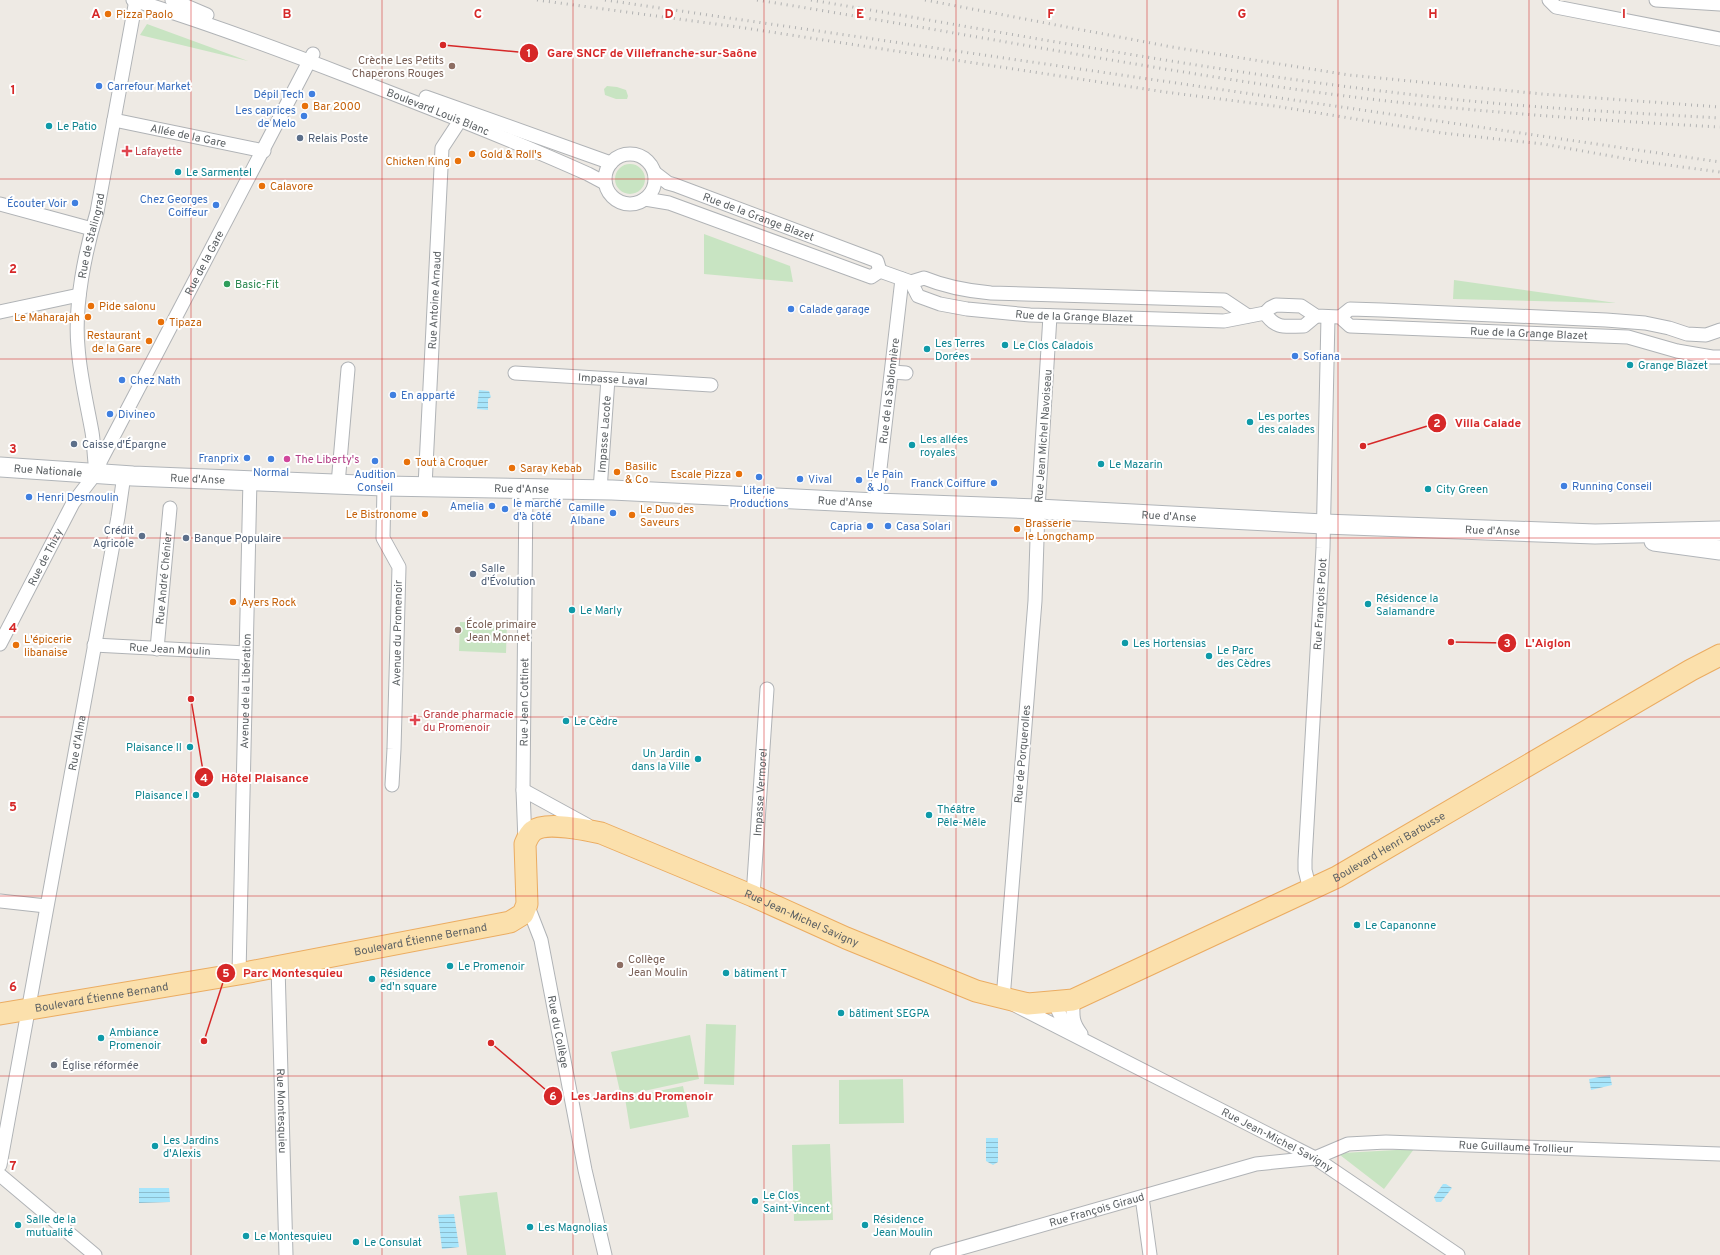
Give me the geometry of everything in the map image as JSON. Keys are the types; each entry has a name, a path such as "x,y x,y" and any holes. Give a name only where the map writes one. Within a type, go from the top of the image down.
{"main road":[{"name":"Rue Nationale","path":"0,467 96,473"},
{"name":"Rue d'Anse","path":"96,473 384,486 600,490 1038,509 1324,524 1595,534 1720,531"},
{"name":"Rue d'Anse","path":"1595,534 1720,550"},
{"name":"Boulevard Henri Barbusse","path":"1691,670 1720,646"},
{"name":"Boulevard Henri Barbusse","path":"1064,1001 1345,873 1691,670 1720,655"},
{"name":"Rue Jean-Michel Savigny","path":"525,844 529,835 534,830 550,827 580,829 601,833 976,992 1028,1004 1064,1001"},
{"path":"525,844 527,904"},
{"name":"Boulevard Étienne Bernand","path":"0,1014 239,974 510,922 523,914 527,904"}],"street":[{"name":"Boulevard Louis Blanc","path":"135,0 311,58 611,163"},
{"name":"Rue de Stalingrad","path":"96,473 92,433 83,390 77,346 79,295 92,229 97,212 135,0"},
{"name":"Boulevard Louis Blanc","path":"172,0 460,119 576,168 605,182"},
{"path":"1549,0 1556,6 1720,38"},
{"path":"1656,0 1720,4"},
{"name":"Rue de la Gare","path":"96,473 101,460 134,396 311,58"},
{"name":"Rue Antoine Arnaud","path":"425,486 442,148 460,119"},
{"name":"Allée de la Gare","path":"114,120 264,150"},
{"path":"635,154 648,161 655,173 653,190 645,199 632,204 620,202 610,194 605,182 606,172 611,163 621,155 635,154"},
{"name":"Rue de la Grange Blazet","path":"655,173 668,183 877,261 880,271"},
{"name":"Rue de la Grange Blazet","path":"645,199 669,202 871,277 880,271"},
{"path":"0,204 92,229"},
{"name":"Rue de la Grange Blazet","path":"880,271 906,281 918,296 940,304 993,313 1224,321 1266,313 1270,308 1276,306 1301,306 1350,326 1628,338 1677,351 1720,357"},
{"name":"Rue de la Grange Blazet","path":"906,281 924,278 938,284 968,291 998,293 1224,300 1248,316"},
{"name":"Rue de la Sablonnière","path":"876,503 892,372 906,281"},
{"path":"0,312 79,295"},
{"name":"Rue de la Grange Blazet","path":"1266,313 1271,322 1280,326 1304,326 1350,309 1606,320 1645,323 1669,328 1687,334 1706,335 1720,330"},
{"name":"Rue Jean Michel Navoiseau","path":"1038,509 1050,316"},
{"name":"Rue François Polot","path":"1310,890 1305,870 1305,860 1324,524 1328,317"},
{"path":"338,484 348,369"},
{"path":"892,372 906,373"},
{"name":"Impasse Laval","path":"515,373 711,385"},
{"name":"Impasse Lacote","path":"600,490 608,379"},
{"name":"Rue de Thizy","path":"0,644 73,503 96,473"},
{"name":"Rue d'Alma","path":"0,1164 118,517 124,475"},
{"name":"Avenue de la Libération","path":"239,974 250,479"},
{"name":"Avenue du Promenoir","path":"384,486 383,538 399,567 392,785"},
{"name":"Rue Jean Cottinet","path":"525,844 523,790 526,488"},
{"name":"Rue André Chénier","path":"157,649 170,508"},
{"name":"Rue de Porquerolles","path":"1003,999 1035,600 1038,509"},
{"name":"Rue Jean Moulin","path":"94,646 246,654"},
{"name":"Impasse Vermorel","path":"752,896 767,688"},
{"name":"Rue Jean-Michel Savigny","path":"523,790 601,833"},
{"path":"0,901 46,906"},
{"name":"Rue du Collège","path":"527,904 541,940 585,1170 605,1255"},
{"name":"Rue Montesquieu","path":"278,966 286,1255"},
{"name":"Rue Jean-Michel Savigny","path":"1003,999 1316,1158 1458,1255"},
{"name":"Rue Jean-Michel Savigny","path":"1064,1001 1074,1025 1086,1041"},
{"name":"Rue Jean-Michel Savigny","path":"1064,1001 1064,1023 1086,1041"},
{"name":"Rue Guillaume Trollieur","path":"1316,1158 1348,1144 1386,1142 1720,1154"},
{"name":"Rue François Giraud","path":"1256,1164 1283,1150 1286,1143"},
{"name":"Rue François Giraud","path":"937,1255 1256,1164 1316,1158"},
{"path":"0,1175 95,1255"},
{"path":"1142,1197 1150,1255"}],"green space":[{"path":"147,24 248,61 140,35"},
{"path":"607,86 626,90 628,96 627,99 616,99 605,95 604,89"},
{"path":"630,164 636,165 644,173 644,185 636,193 630,194 624,193 616,185 615,179 616,173 624,165"},
{"path":"704,234 790,266 793,282 704,274"},
{"path":"1454,280 1616,303 1453,299"},
{"path":"460,622 507,623 506,653 459,651"},
{"path":"706,1024 736,1025 734,1085 704,1084"},
{"path":"690,1035 699,1079 621,1096 611,1052"},
{"path":"903,1079 904,1123 839,1124 839,1080"},
{"path":"683,1086 689,1117 630,1129 625,1098"},
{"path":"830,1144 833,1220 794,1221 792,1145"},
{"path":"1414,1149 1384,1189 1340,1155 1342,1153"},
{"path":"497,1192 506,1255 467,1255 459,1196"}],"water":[{"path":"479,390 489,391 491,397 488,399 488,410 477,409"},
{"path":"1610,1075 1612,1085 1591,1090 1589,1079"},
{"path":"986,1138 998,1138 998,1162 993,1165 986,1161"},
{"path":"1443,1184 1446,1184 1452,1188 1441,1202 1436,1202 1434,1197"},
{"path":"139,1188 169,1188 170,1202 139,1203"},
{"path":"454,1214 459,1247 442,1249 438,1215"}],"railway":[{"path":"537,0 738,27 1165,92 1275,106 1442,133 1543,144 1645,162 1720,172"},
{"path":"605,0 1720,162"},
{"path":"757,0 1287,88 1395,102 1503,112 1720,127"},
{"path":"811,0 1108,51 1332,85 1446,99 1564,109 1720,118"},
{"path":"925,0 1172,47 1349,75 1542,94 1720,107"}],"place":[{"name":"Pizza Paolo","path":"108,14"},
{"name":"Gare SNCF de Villefranche-sur-Saône","path":"443,45"},
{"name":"Crèche Les Petits Chaperons Rouges","path":"452,66"},
{"name":"Carrefour Market","path":"99,86"},
{"name":"Dépil Tech","path":"312,94"},
{"name":"Bar 2000","path":"305,106"},
{"name":"Les caprices de Melo","path":"304,116"},
{"name":"Le Patio","path":"49,126"},
{"name":"Relais Poste","path":"300,138"},
{"name":"Lafayette","path":"127,151"},
{"name":"Gold & Roll's","path":"472,154"},
{"name":"Chicken King","path":"458,161"},
{"name":"Le Sarmentel","path":"178,172"},
{"name":"Calavore","path":"262,186"},
{"name":"Écouter Voir","path":"75,203"},
{"name":"Chez Georges Coiffeur","path":"216,205"},
{"name":"Basic-Fit","path":"227,284"},
{"name":"Pide salonu","path":"91,306"},
{"name":"Calade garage","path":"791,309"},
{"name":"Le Maharajah","path":"88,317"},
{"name":"Tipaza","path":"161,322"},
{"name":"Restaurant de la Gare","path":"149,341"},
{"name":"Le Clos Caladois","path":"1005,345"},
{"name":"Les Terres Dorées","path":"927,349"},
{"name":"Sofiana","path":"1295,356"},
{"name":"Grange Blazet","path":"1630,365"},
{"name":"Chez Nath","path":"122,380"},
{"name":"En apparté","path":"393,395"},
{"name":"Divineo","path":"110,414"},
{"name":"Les portes des calades","path":"1250,422"},
{"name":"Caisse d'Épargne","path":"74,444"},
{"name":"Les allées royales","path":"912,445"},
{"name":"Villa Calade","path":"1363,446"},
{"name":"Franprix","path":"247,458"},
{"name":"Normal","path":"271,459"},
{"name":"The Liberty's","path":"287,459"},
{"name":"Audition Conseil","path":"375,461"},
{"name":"Tout à Croquer","path":"407,462"},
{"name":"Le Mazarin","path":"1101,464"},
{"name":"Saray Kebab","path":"512,468"},
{"name":"Basilic & Co","path":"617,472"},
{"name":"Escale Pizza","path":"739,474"},
{"name":"Literie Productions","path":"759,477"},
{"name":"Vival","path":"800,479"},
{"name":"Le Pain & Jo","path":"859,480"},
{"name":"Franck Coiffure","path":"994,483"},
{"name":"Running Conseil","path":"1564,486"},
{"name":"City Green","path":"1428,489"},
{"name":"Henri Desmoulin","path":"29,497"},
{"name":"Amelia","path":"492,506"},
{"name":"le marché d'à côté","path":"505,509"},
{"name":"Camille Albane","path":"613,513"},
{"name":"Le Bistronome","path":"425,514"},
{"name":"Le Duo des Saveurs","path":"632,515"},
{"name":"Capria","path":"870,526"},
{"name":"Casa Solari","path":"888,526"},
{"name":"Brasserie le Longchamp","path":"1017,529"},
{"name":"Crédit Agricole","path":"142,536"},
{"name":"Banque Populaire","path":"186,538"},
{"name":"Salle d'Évolution","path":"473,574"},
{"name":"Ayers Rock","path":"233,602"},
{"name":"Résidence la Salamandre","path":"1368,604"},
{"name":"Le Marly","path":"572,610"},
{"name":"École primaire Jean Monnet","path":"458,630"},
{"name":"L'Aiglon","path":"1451,642"},
{"name":"Les Hortensias","path":"1125,643"},
{"name":"L'épicerie libanaise","path":"16,645"},
{"name":"Le Parc des Cèdres","path":"1209,656"},
{"name":"Hôtel Plaisance","path":"191,699"},
{"name":"Grande pharmacie du Promenoir","path":"415,720"},
{"name":"Le Cèdre","path":"566,721"},
{"name":"Plaisance II","path":"190,747"},
{"name":"Un Jardin dans la Ville","path":"698,759"},
{"name":"Plaisance I","path":"196,795"},
{"name":"Théâtre Pêle-Mêle","path":"929,815"},
{"name":"Le Capanonne","path":"1357,925"},
{"name":"Collège Jean Moulin","path":"620,965"},
{"name":"Le Promenoir","path":"450,966"},
{"name":"bâtiment T","path":"726,973"},
{"name":"Résidence ed'n square","path":"372,979"},
{"name":"bâtiment SEGPA","path":"841,1013"},
{"name":"Ambiance Promenoir","path":"101,1038"},
{"name":"Parc Montesquieu","path":"204,1041"},
{"name":"Les Jardins du Promenoir","path":"491,1043"},
{"name":"Église réformée","path":"54,1065"},
{"name":"Les Jardins d'Alexis","path":"155,1146"},
{"name":"Le Clos Saint-Vincent","path":"755,1201"},
{"name":"Salle de la mutualité","path":"18,1225"},
{"name":"Résidence Jean Moulin","path":"865,1225"},
{"name":"Les Magnolias","path":"530,1227"},
{"name":"Le Montesquieu","path":"246,1236"},
{"name":"Le Consulat","path":"356,1242"}]}
